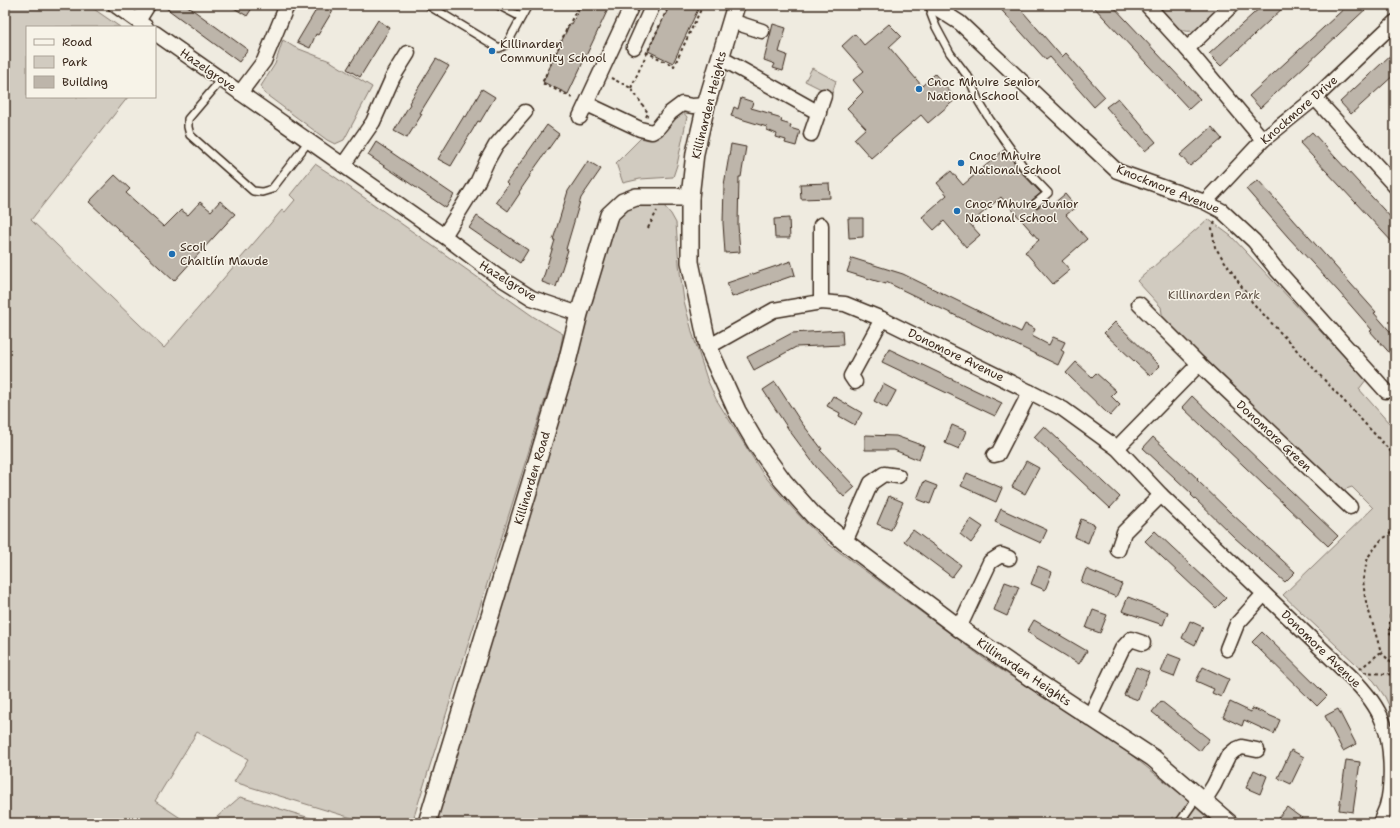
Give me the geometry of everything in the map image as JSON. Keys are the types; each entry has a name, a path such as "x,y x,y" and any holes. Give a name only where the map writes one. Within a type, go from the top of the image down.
{"street":[{"path":"115,5 142,24 148,5"},
{"name":"Hazelgrove","path":"240,93 264,61 288,5"},
{"path":"580,117 632,5"},
{"path":"634,47 653,5"},
{"name":"Killinarden Heights","path":"736,5 706,105 695,153 690,198 690,262 708,347 737,411 757,445 783,481 813,515 845,542 959,628 1031,678 1153,758 1229,823"},
{"name":"Knockmore Avenue","path":"932,5 960,23 1117,171 1205,202 1222,211 1254,241 1277,270 1386,391"},
{"path":"1147,5 1187,49 1263,140"},
{"path":"1187,49 1232,5"},
{"path":"731,22 762,31"},
{"name":"Knockmore Drive","path":"1205,202 1263,140 1315,98 1395,22"},
{"name":"Hazelgrove","path":"156,34 444,236 497,276 532,298 579,314"},
{"path":"343,165 374,122 393,77 408,53"},
{"path":"720,59 819,113"},
{"path":"812,134 824,96"},
{"path":"1315,98 1395,186"},
{"path":"586,104 640,129 652,132 670,113 682,104 692,106 706,105"},
{"path":"444,236 477,183 496,145 525,112"},
{"name":"Killinarden Road","path":"427,823 565,370 579,314 609,215 623,202 636,197 667,196 690,198"},
{"path":"821,225 821,302"},
{"name":"Donomore Avenue","path":"708,347 774,310 821,302 845,304 882,319 1063,409 1117,448 1161,495 1353,678 1365,692 1383,721 1389,743 1391,776 1387,806 1380,823"},
{"name":"Donomore Green","path":"1139,304 1199,364 1350,507"},
{"path":"855,382 851,376 882,319"},
{"path":"1117,448 1199,364"},
{"path":"994,455 998,454 1030,392"},
{"path":"845,542 871,483 884,474 898,476"},
{"path":"1118,550 1124,532 1161,495"},
{"path":"959,628 990,562 1001,555 1009,558"},
{"path":"1227,649 1236,624 1264,594"},
{"path":"1090,716 1122,649 1131,640 1143,643"},
{"path":"1201,798 1214,785 1228,756 1235,750 1242,747 1257,750"}],"lane":[{"path":"498,5 522,17"},
{"path":"429,6 499,48 507,44 528,5"},
{"path":"932,5 931,14 936,27 950,53 969,78 979,102 990,120 1025,169 1048,193 1036,204"},
{"path":"222,80 188,119 190,135 253,191 262,192 272,190 309,141"},
{"path":"1179,823 1201,798"}],"path":[{"path":"571,21 579,5"},
{"path":"631,88 669,5"},
{"path":"647,53 674,66 703,5"},
{"path":"569,24 542,83 586,104"},
{"path":"601,73 631,88 648,113 640,129"},
{"path":"648,228 658,210"},
{"path":"1215,222 1212,228 1215,247 1252,302 1395,456"},
{"path":"1390,534 1395,521"},
{"path":"1395,533 1390,534 1381,540 1368,557 1363,579 1365,598 1380,652 1395,667"},
{"path":"1395,610 1390,616 1390,633 1395,639"},
{"path":"1380,652 1358,671 1395,675"}],"green space":[{"path":"5,5 88,5 119,26 26,26 26,98 127,98 31,220 164,348 282,210 285,212 295,200 290,195 315,164 534,317 563,334 559,355 412,823 368,823 234,782 248,759 197,732 155,801 188,823 5,823"},
{"path":"1156,5 1221,5 1203,24 1196,29 1185,31 1173,24"},
{"path":"283,40 294,47 330,61 372,87 344,140 335,144 327,140 264,93 261,86 275,64"},
{"path":"812,68 836,81 831,97 822,92 821,89 805,81"},
{"path":"683,112 687,117 673,177 640,179 623,183 616,163 641,138 649,140 654,139 674,115"},
{"path":"657,204 664,206 676,223 684,301 707,379 716,399 763,474 785,500 807,524 830,545 986,660 1125,750 1183,796 1213,823 1180,823 1173,817 1169,823 434,823 615,220 628,206"},
{"name":"Killinarden Park","path":"1208,219 1231,236 1366,380 1359,389 1389,423 1395,418 1395,718 1385,697 1374,681 1283,595 1373,508 1352,487 1343,490 1163,320 1161,307 1137,281"},
{"path":"240,797 327,823 210,823"}],"building":[{"path":"162,5 186,5 248,50 239,62"},
{"path":"229,5 254,5 247,16"},
{"path":"319,5 336,5 318,35 316,34 310,48 297,42"},
{"path":"581,5 610,5 568,94 543,82 570,23 572,24"},
{"path":"670,5 700,5 673,63 648,51"},
{"path":"997,5 1017,5 1062,57 1066,53 1105,97 1094,107 1050,57 1046,60"},
{"path":"1092,5 1112,5 1200,99 1189,109"},
{"path":"1263,5 1286,5 1221,66 1209,54"},
{"path":"1348,5 1370,5 1260,108 1249,96"},
{"path":"378,20 390,28 360,77 347,69"},
{"path":"773,24 786,28 779,52 787,55 783,71 773,68 775,64 764,60"},
{"name":"Cnoc Mhuire Senior National School","path":"889,24 901,36 889,47 922,86 935,74 956,99 928,123 921,115 871,158 854,139 866,128 847,108 863,92 853,80 864,71 842,46 855,34 864,45"},
{"path":"1395,51 1395,74 1351,114 1340,102"},
{"path":"436,59 449,66 420,113 422,114 407,138 394,131"},
{"path":"482,89 495,97 480,122 478,121 451,166 438,159 464,116 466,117"},
{"path":"741,98 753,102 751,108 772,114 772,116 782,119 781,122 791,125 790,128 800,131 796,146 785,143 786,140 776,137 777,134 767,130 767,127 731,116 734,107 738,109"},
{"path":"1118,98 1156,142 1145,151 1106,107"},
{"path":"547,125 559,134 529,176 508,211 496,202 508,185 506,183"},
{"path":"1212,127 1222,139 1190,166 1180,155"},
{"path":"1312,132 1395,222 1395,245 1300,143"},
{"path":"376,142 454,195 446,208 368,155"},
{"path":"731,144 746,147 741,177 739,177 738,225 740,252 725,253 723,223 724,185"},
{"name":"Cnoc Mhuire Junior National School","path":"1005,149 1021,172 1041,193 1031,201 1032,206 1037,208 1048,199 1053,204 1065,194 1076,207 1066,215 1087,239 1062,261 1070,270 1053,284 1025,252 1039,240 1001,197 970,224 980,235 966,247 944,221 934,230 922,217 947,195 937,183 951,171 963,185"},
{"path":"588,161 601,169 581,198 566,249 568,250 556,287 542,282 568,191"},
{"name":"Scoil Chaitlín Maude","path":"115,175 130,189 126,193 164,227 181,210 188,215 200,202 211,211 220,201 235,214 174,281 89,202"},
{"path":"1258,180 1376,312 1374,313 1395,337 1395,359 1370,331 1372,330 1339,292 1246,189"},
{"path":"829,183 830,198 801,199 800,184"},
{"path":"477,216 528,250 520,263 469,228"},
{"path":"789,218 790,238 775,238 774,219"},
{"path":"848,218 863,218 863,237 849,238"},
{"path":"852,258 903,274 1021,332 1025,324 1035,329 1032,336 1049,345 1053,337 1065,342 1061,350 1064,352 1058,365 886,282 886,284 847,272"},
{"path":"791,261 795,275 732,297 727,283"},
{"path":"1115,322 1160,366 1150,376 1104,333"},
{"path":"842,330 843,345 796,347 754,370 747,357 792,333"},
{"path":"889,349 1002,403 995,416 882,362"},
{"path":"1076,362 1092,377 1096,373 1116,391 1111,396 1120,405 1110,416 1066,373"},
{"path":"775,382 801,422 822,449 820,450 855,487 844,497 817,468 789,430 763,390"},
{"path":"883,384 896,391 887,408 874,401"},
{"path":"833,396 862,413 855,425 839,416 840,413 827,406"},
{"path":"1192,396 1338,536 1328,546 1182,407"},
{"path":"952,425 966,431 959,449 945,443"},
{"path":"1044,426 1120,497 1110,508 1034,437"},
{"path":"865,435 896,436 924,446 919,460 894,450 865,450"},
{"path":"1153,437 1198,479 1197,480 1230,512 1295,572 1285,582 1235,538 1191,495 1192,494 1143,448"},
{"path":"1026,461 1039,468 1025,494 1012,487"},
{"path":"967,473 1002,488 996,502 961,486"},
{"path":"924,481 937,486 930,504 917,499"},
{"path":"889,496 903,502 891,530 877,524"},
{"path":"1001,509 1047,530 1041,543 995,522"},
{"path":"971,519 983,527 971,543 960,534"},
{"path":"1081,519 1095,525 1088,543 1075,537"},
{"path":"913,530 961,565 952,577 904,541"},
{"path":"1155,531 1226,598 1216,608 1145,541"},
{"path":"1038,566 1052,572 1045,590 1031,584"},
{"path":"1086,569 1122,584 1116,597 1081,582"},
{"path":"1005,582 1019,587 1007,616 994,610"},
{"path":"1128,597 1168,612 1163,625 1122,611"},
{"path":"1093,610 1107,615 1100,633 1086,628"},
{"path":"1034,620 1087,651 1079,664 1027,632"},
{"path":"1190,621 1203,627 1195,645 1182,638"},
{"path":"1262,632 1327,696 1317,706 1252,642"},
{"path":"1168,654 1181,659 1174,677 1161,672"},
{"path":"1136,667 1149,672 1138,700 1124,695"},
{"path":"1203,667 1229,679 1221,697 1212,693 1214,689 1196,681"},
{"path":"1161,701 1209,739 1200,751 1152,712"},
{"path":"1230,702 1251,712 1252,708 1280,720 1274,734 1244,720 1242,726 1223,717"},
{"path":"1338,709 1356,744 1343,751 1325,716"},
{"path":"1291,750 1304,757 1291,784 1278,778"},
{"path":"1346,760 1360,762 1353,812 1339,810"},
{"path":"1254,770 1267,776 1260,794 1246,788"},
{"path":"1287,807 1309,823 1284,823 1278,818"}],"place":[{"name":"Killinarden Community School","path":"492,51"},
{"name":"Cnoc Mhuire Senior National School","path":"919,89"},
{"name":"Cnoc Mhuire National School","path":"961,163"},
{"name":"Cnoc Mhuire Junior National School","path":"957,211"},
{"name":"Scoil Chaitlín Maude","path":"172,254"}]}
